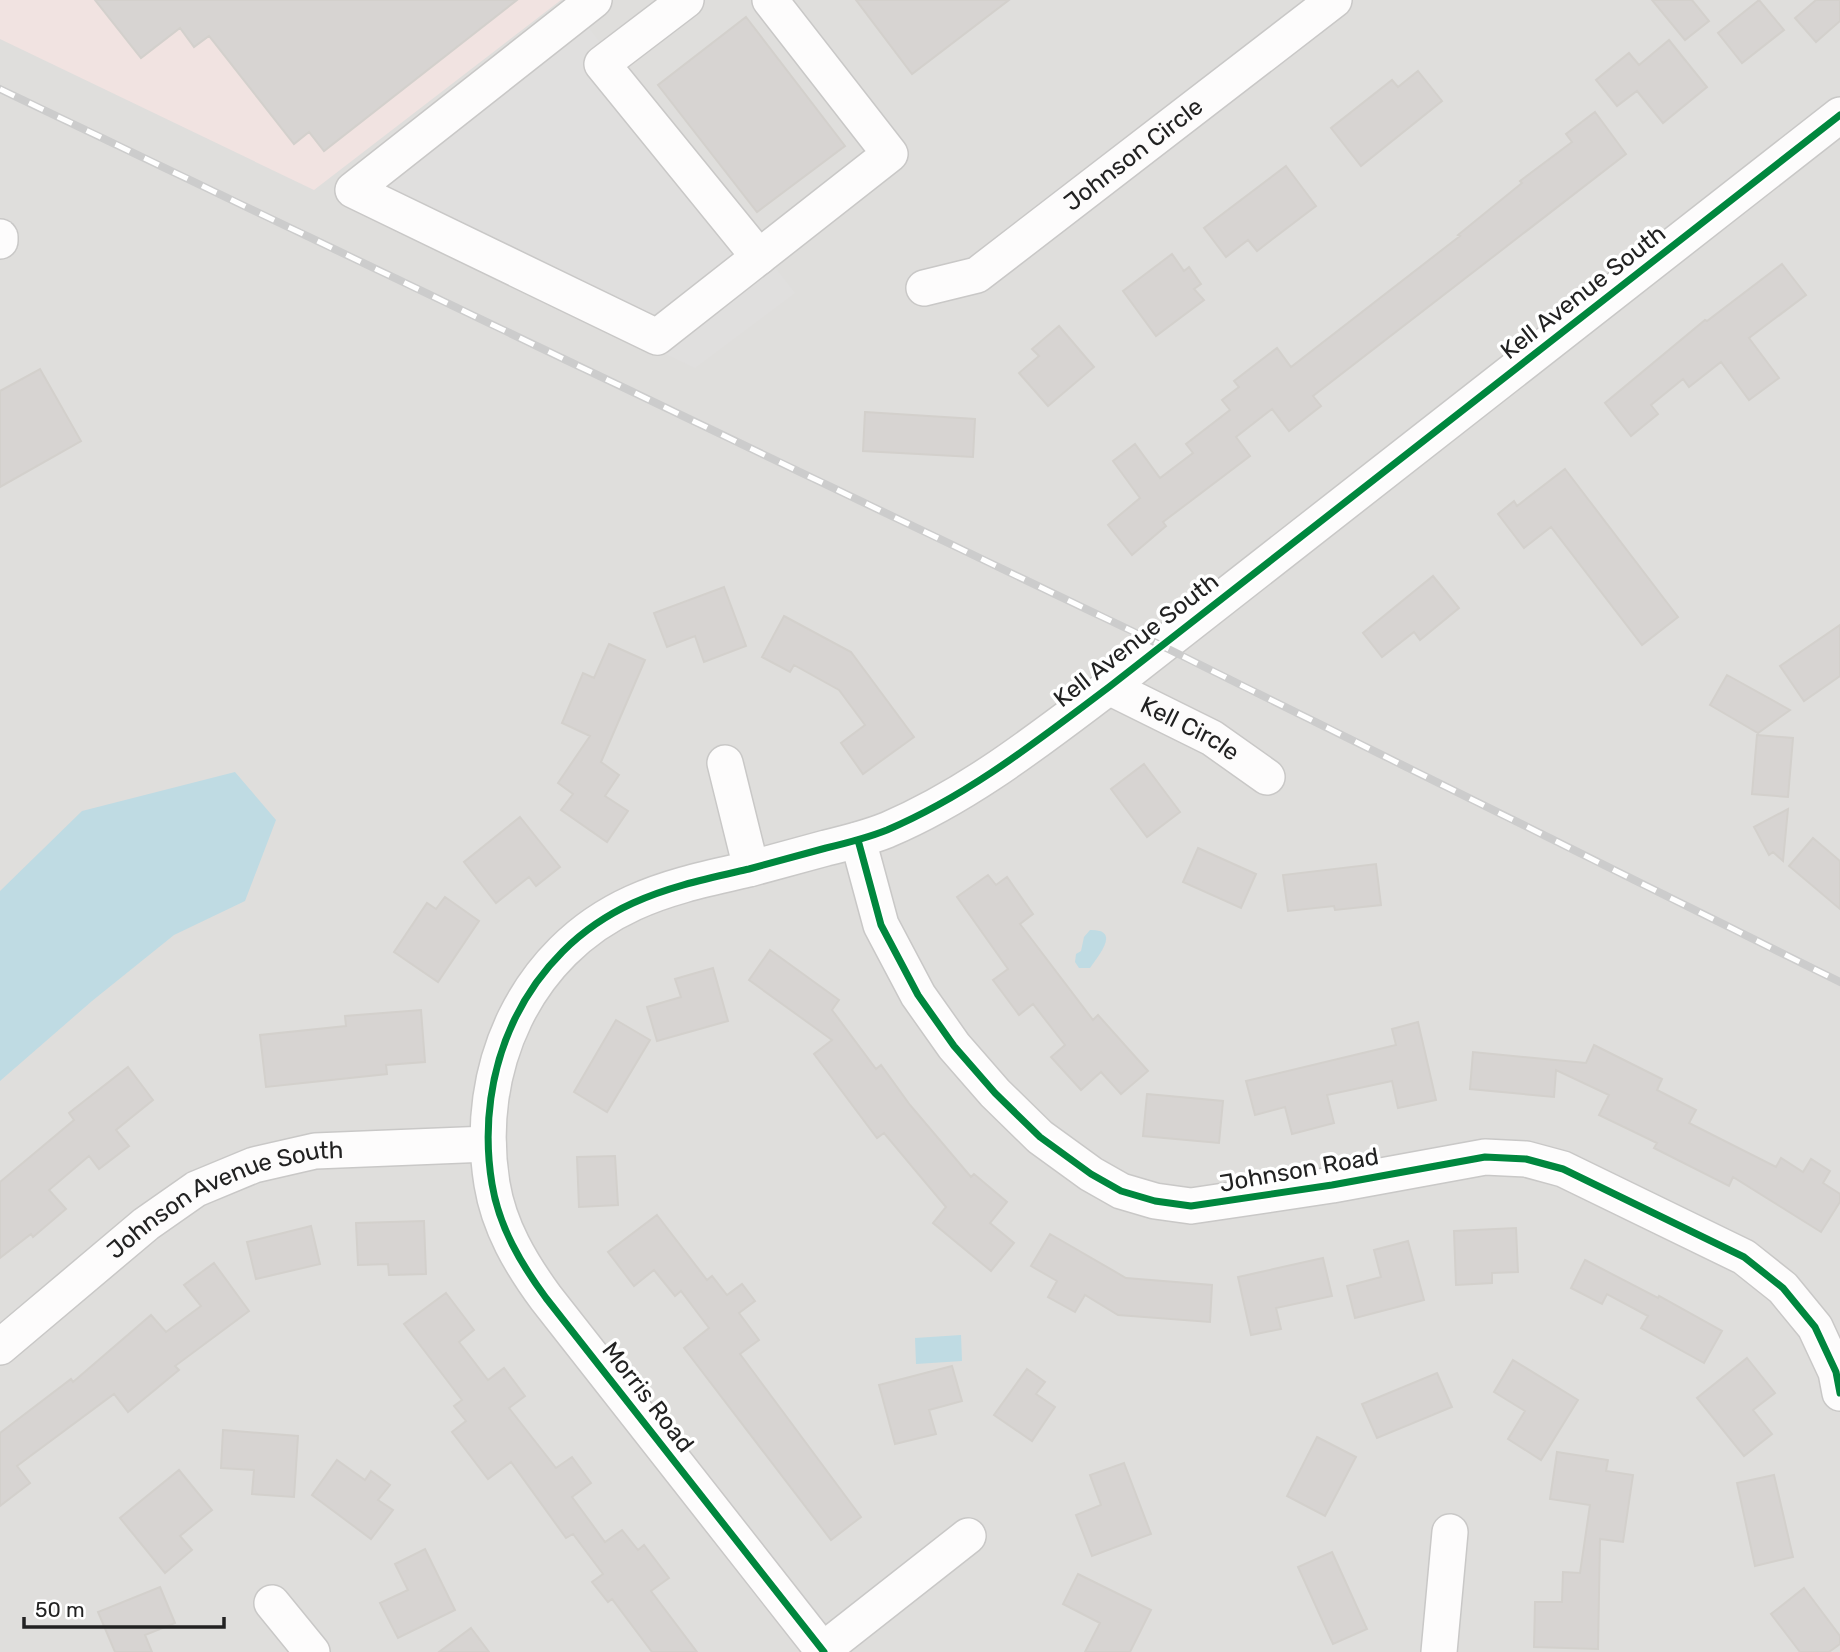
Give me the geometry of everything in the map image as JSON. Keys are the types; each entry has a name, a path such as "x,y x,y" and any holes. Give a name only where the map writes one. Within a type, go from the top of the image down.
{"street":[{"path":"602,64 686,0"},
{"path":"759,257 602,64 581,10 353,190 657,337 759,257 890,154 770,0"},
{"name":"Johnson Circle","path":"924,288 977,275 1334,0"},
{"name":"Kell Avenue South","path":"488,1144 491,1096 502,1047 522,1001 554,962 589,928 632,903 678,885 885,831 943,804 998,770 1109,687 1840,115"},
{"name":"Kell Circle","path":"1109,687 1212,738 1267,777"},
{"path":"725,763 751,868"},
{"name":"Johnson Road","path":"858,840 881,925 903,970 954,1046 995,1093 1040,1138 1091,1174 1121,1191 1155,1201 1191,1206 1332,1185 1485,1157 1526,1159 1563,1169 1744,1257 1783,1288 1815,1327 1836,1372 1840,1393"},
{"name":"Johnson Avenue South","path":"0,1347 146,1224 196,1189 254,1164 315,1151 488,1144"},
{"name":"Morris Road","path":"488,1144 493,1186 504,1226 520,1263 824,1651"},
{"path":"1439,1652 1450,1532"},
{"path":"824,1651 968,1536"},
{"path":"272,1603 312,1652"}],"shaded area":[{"path":"0,0 1840,0 1840,1652 0,1652"},
{"path":"0,0 561,0 314,190 0,39"},
{"path":"581,18 795,293 695,368 342,200"}],"water":[{"path":"235,772 276,820 245,901 174,935 92,1001 0,1081 0,891 82,811"},
{"path":"1090,930 1105,934 1105,944 1090,968 1079,968 1075,962 1076,954 1081,951 1084,937"},
{"path":"961,1335 962,1361 916,1364 915,1338"}],"building":[{"path":"95,0 517,0 324,151 309,132 294,144 209,36 194,47 180,28 141,58"},
{"path":"856,0 1009,0 912,74"},
{"path":"1652,0 1692,0 1709,21 1685,40"},
{"path":"1759,0 1784,30 1742,63 1718,33"},
{"path":"1816,0 1840,0 1840,21 1816,42 1795,18"},
{"path":"746,17 845,146 757,212 658,85"},
{"path":"1669,40 1707,87 1663,123 1637,91 1617,106 1596,80 1629,53 1639,65"},
{"path":"1418,71 1442,101 1361,166 1331,128 1392,80 1398,87"},
{"path":"1595,112 1626,154 1313,396 1321,406 1289,431 1272,409 1236,437 1250,456 1163,522 1166,526 1132,555 1108,525 1140,498 1113,461 1135,444 1160,478 1193,453 1186,444 1230,410 1222,400 1239,387 1234,381 1277,348 1291,367 1460,236 1458,235 1522,183 1520,181 1572,142 1566,134"},
{"path":"1286,166 1316,206 1257,251 1248,240 1226,257 1204,228"},
{"path":"1172,254 1184,271 1189,267 1201,284 1194,289 1204,300 1156,336 1123,291"},
{"path":"1782,264 1806,295 1749,338 1779,378 1749,400 1721,362 1689,387 1683,379 1651,405 1658,414 1631,436 1605,403 1705,320"},
{"path":"1059,326 1094,367 1048,406 1019,373 1039,356 1032,349"},
{"path":"40,369 81,441 0,487 0,391"},
{"path":"865,412 975,419 973,457 863,451"},
{"path":"1565,469 1678,617 1642,645 1551,527 1524,548 1498,514 1514,501 1517,506"},
{"path":"1433,576 1459,608 1420,640 1414,632 1382,657 1363,633"},
{"path":"724,587 746,646 704,662 695,636 667,647 654,613"},
{"path":"784,616 851,652 914,737 863,774 841,743 865,725 839,690 794,665 790,672 762,657"},
{"path":"1840,625 1840,676 1804,701 1780,666"},
{"path":"609,644 645,660 601,762 619,775 605,796 628,811 607,842 561,810 573,794 558,783 590,736 562,723 583,673 594,678"},
{"path":"1727,675 1790,710 1758,733 1710,705"},
{"path":"1757,735 1793,738 1788,797 1752,794"},
{"path":"1144,764 1180,812 1147,837 1111,789"},
{"path":"1788,809 1783,861 1773,852 1769,855 1754,827"},
{"path":"520,817 560,867 536,886 529,877 496,903 464,862"},
{"path":"1813,838 1840,861 1840,909 1789,866"},
{"path":"1198,848 1256,874 1241,908 1183,882"},
{"path":"1376,864 1381,905 1288,911 1283,875"},
{"path":"988,875 996,885 1007,877 1033,914 1020,924 1093,1020 1098,1015 1148,1071 1121,1094 1101,1072 1081,1090 1051,1057 1065,1045 1033,1004 1019,1015 993,980 1008,969 957,897"},
{"path":"445,897 479,921 438,982 394,952 427,903 436,909"},
{"path":"770,950 839,1000 832,1010 876,1069 881,1065 910,1105 971,1177 974,1174 1007,1202 990,1223 1014,1243 991,1271 933,1223 946,1207 884,1133 877,1138 814,1054 832,1040 749,980"},
{"path":"713,968 728,1021 657,1041 647,1007 681,997 675,979"},
{"path":"421,1010 425,1062 386,1065 387,1074 266,1087 260,1035 346,1026 345,1016"},
{"path":"616,1020 650,1040 607,1112 574,1092"},
{"path":"1418,1022 1436,1100 1398,1108 1392,1081 1327,1095 1334,1123 1292,1134 1285,1107 1255,1115 1246,1081 1396,1045 1392,1029"},
{"path":"1594,1045 1662,1079 1657,1090 1696,1110 1689,1123 1776,1167 1781,1158 1803,1172 1811,1159 1830,1171 1823,1183 1840,1194 1840,1202 1821,1232 1733,1177 1729,1186 1654,1148 1657,1143 1599,1115 1609,1095 1556,1070 1554,1097 1470,1089 1473,1052 1586,1063"},
{"path":"128,1067 153,1100 116,1130 129,1146 99,1169 89,1156 49,1190 66,1209 33,1237 31,1234 0,1258 0,1182 74,1120 69,1113"},
{"path":"1147,1094 1223,1101 1219,1143 1143,1136"},
{"path":"615,1156 618,1205 579,1207 577,1157"},
{"path":"657,1215 707,1280 712,1276 727,1295 742,1284 755,1301 739,1313 759,1340 740,1354 861,1517 831,1540 684,1348 709,1328 681,1291 675,1296 654,1270 634,1286 608,1252"},
{"path":"424,1221 426,1274 389,1275 388,1264 358,1265 356,1223"},
{"path":"311,1226 320,1264 256,1279 247,1242"},
{"path":"1516,1228 1518,1272 1492,1273 1492,1283 1456,1285 1454,1231"},
{"path":"1050,1234 1126,1278 1212,1285 1210,1322 1118,1315 1085,1295 1075,1312 1048,1297 1057,1281 1031,1266"},
{"path":"1408,1241 1424,1300 1355,1318 1347,1286 1381,1277 1374,1250"},
{"path":"1323,1258 1332,1296 1276,1308 1281,1329 1251,1335 1238,1277"},
{"path":"1585,1260 1722,1331 1704,1363 1641,1328 1648,1316 1607,1294 1602,1304 1571,1288"},
{"path":"214,1263 249,1311 175,1366 179,1370 128,1412 114,1394 17,1466 30,1483 0,1506 0,1433 71,1379 73,1382 151,1315 166,1332 201,1306 184,1285"},
{"path":"446,1293 474,1330 459,1342 488,1380 504,1368 525,1396 509,1408 556,1468 572,1457 591,1483 572,1497 605,1542 622,1530 638,1550 644,1545 669,1578 651,1591 697,1652 652,1652 612,1599 608,1602 592,1582 603,1574 573,1534 566,1538 511,1462 488,1479 452,1432 466,1421 454,1406 462,1400 404,1324"},
{"path":"1747,1358 1775,1393 1753,1410 1772,1434 1744,1456 1697,1398"},
{"path":"1513,1360 1578,1400 1541,1460 1508,1439 1525,1411 1494,1392"},
{"path":"952,1366 962,1401 929,1410 936,1434 895,1444 879,1385"},
{"path":"1027,1369 1045,1382 1036,1394 1055,1407 1032,1441 994,1415"},
{"path":"1437,1373 1452,1407 1377,1438 1362,1404"},
{"path":"223,1430 298,1436 294,1497 252,1494 254,1470 221,1468"},
{"path":"1317,1437 1356,1457 1325,1516 1287,1496"},
{"path":"1557,1452 1608,1460 1606,1471 1633,1475 1623,1542 1600,1539 1598,1649 1534,1647 1535,1602 1562,1602 1563,1572 1580,1573 1590,1505 1550,1499"},
{"path":"337,1460 365,1480 371,1471 390,1485 378,1500 393,1510 371,1539 312,1495"},
{"path":"1124,1463 1151,1534 1092,1556 1076,1515 1101,1505 1090,1475"},
{"path":"179,1470 212,1510 180,1536 192,1550 165,1573 120,1518"},
{"path":"1774,1475 1793,1557 1755,1566 1737,1483"},
{"path":"425,1549 455,1610 398,1638 380,1603 408,1590 395,1564"},
{"path":"1332,1552 1367,1629 1333,1644 1298,1567"},
{"path":"1078,1574 1151,1610 1130,1652 1085,1652 1100,1623 1063,1604"},
{"path":"160,1587 175,1623 145,1635 152,1652 115,1652 98,1612"},
{"path":"1804,1588 1840,1636 1840,1644 1829,1652 1800,1652 1771,1614"},
{"path":"471,1628 489,1652 439,1652"}],"railway":[{"path":"0,89 1132,631 1840,982"}],"cycle path":[{"path":"824,1652 546,1298 528,1272 506,1230 492,1184 488,1141 491,1098 500,1057 515,1019 536,983 563,951 595,924 633,903 676,887 879,833 917,816 1002,766 1109,687 1840,115"},
{"path":"858,840 881,925 918,995 954,1046 995,1093 1040,1137 1091,1174 1121,1191 1155,1201 1191,1206 1332,1185 1485,1157 1526,1159 1563,1169 1744,1257 1783,1288 1815,1327 1836,1372 1840,1393"}]}
